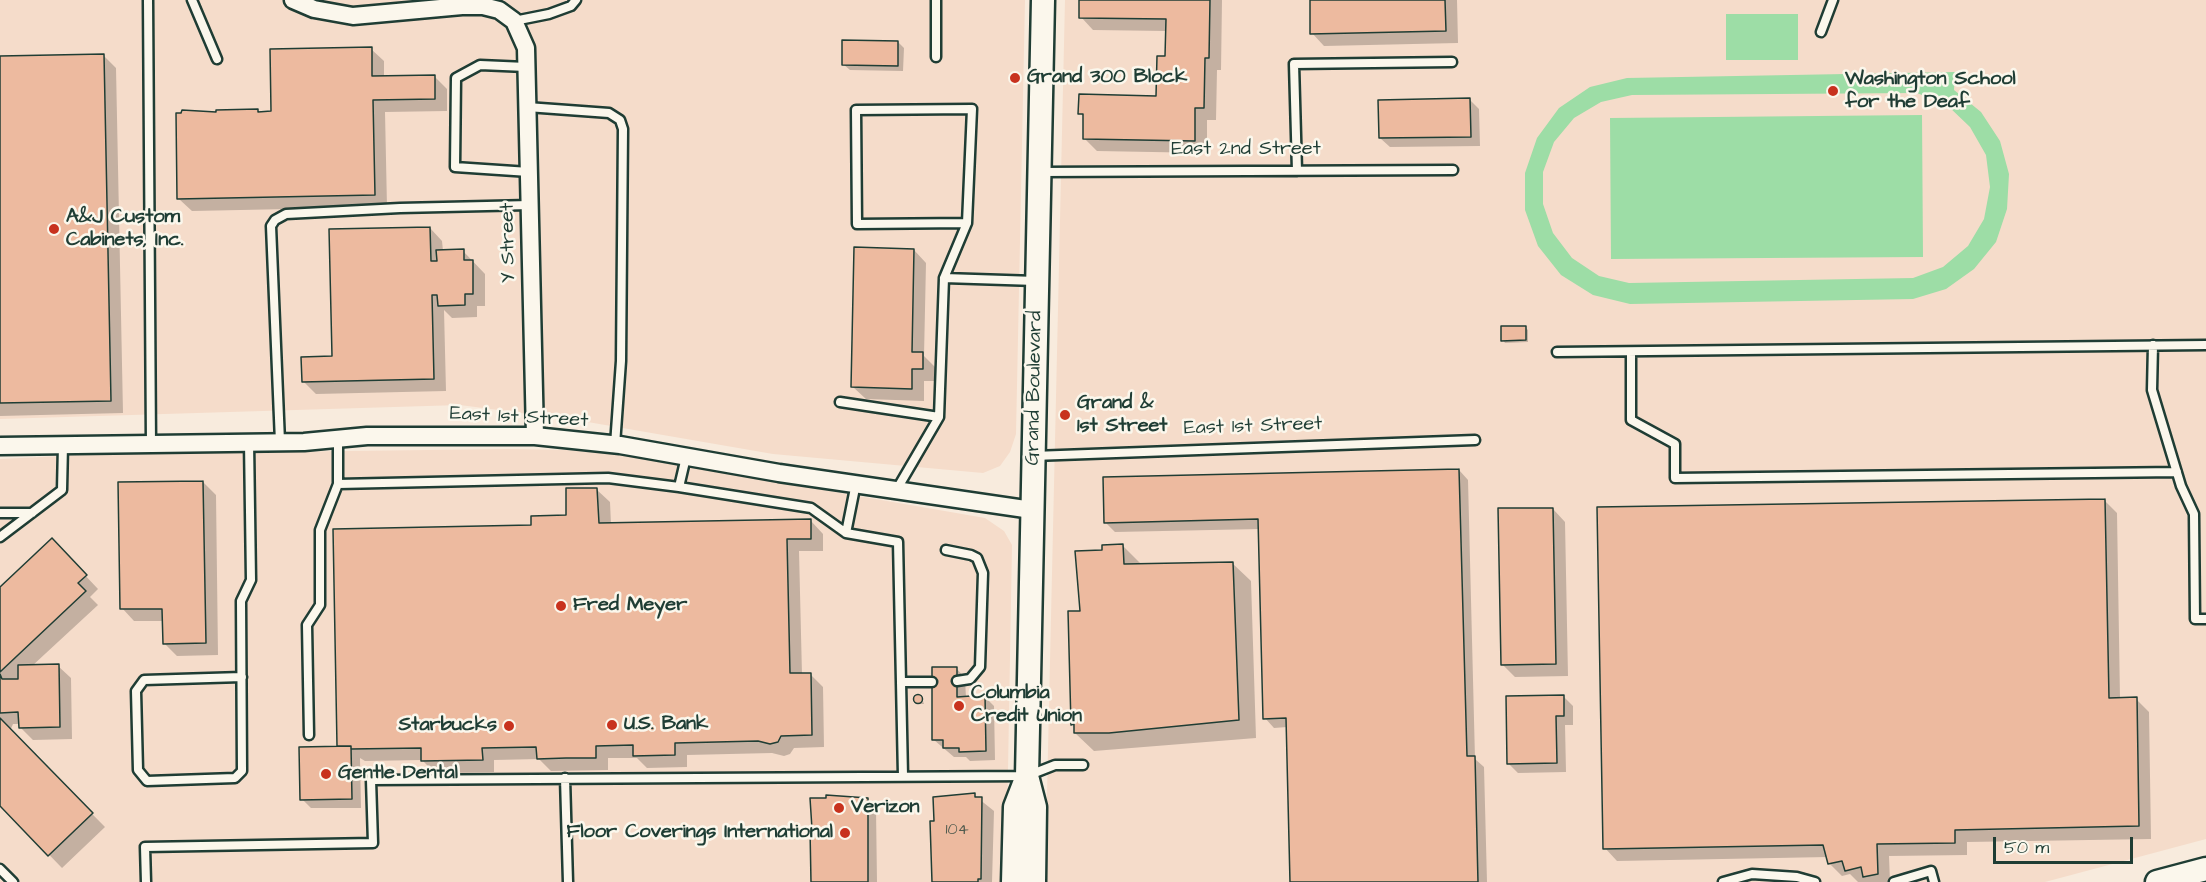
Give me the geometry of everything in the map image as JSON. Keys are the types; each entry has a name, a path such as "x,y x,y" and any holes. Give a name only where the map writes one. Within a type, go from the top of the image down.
{"main road":[{"name":"Grand Boulevard","path":"1034,882 1035,807 1027,776 1043,0"},
{"name":"Grand Boulevard","path":"1013,882 1015,807 1027,776"},
{"path":"2157,882 2206,869"}],"street":[{"path":"293,0 314,9 353,16 483,6 499,10 514,21"},
{"name":"Y Street","path":"514,21 526,48 535,436"},
{"name":"East 1st Street","path":"0,446 280,442 367,436 535,436 615,445 1032,510"}],"lane":[{"path":"148,0 151,444"},
{"path":"192,0 217,59"},
{"path":"514,21 549,14 571,6 576,0"},
{"path":"936,0 936,57"},
{"path":"1821,32 1833,0"},
{"path":"1297,171 1294,64 1452,62"},
{"path":"526,67 480,65 456,78 455,167 529,172"},
{"path":"527,107 609,113 620,120 623,129 621,361 615,445"},
{"path":"897,489 939,417 944,278 967,223 972,109 856,110 857,225 967,223"},
{"name":"East 2nd Street","path":"1040,172 1453,170"},
{"path":"280,442 271,226 275,220 286,214 530,205"},
{"path":"944,278 1037,281"},
{"path":"2153,345 2152,390 2177,472 2194,514 2195,619 2206,619"},
{"path":"1557,352 2206,345"},
{"path":"1630,353 1631,420 1675,444 1675,478 2177,472"},
{"path":"840,402 939,417"},
{"path":"309,735 307,625 320,605 321,530 338,484 338,438"},
{"name":"East 1st Street","path":"1033,456 1475,440"},
{"path":"242,677 144,680 136,691 138,770 147,781 235,778 242,771 242,677 241,601 251,580 249,442"},
{"path":"0,537 62,490 63,445"},
{"path":"679,487 686,457"},
{"path":"338,484 608,478 810,508 846,533 898,542 903,776"},
{"path":"846,533 856,482"},
{"path":"0,513 32,513"},
{"path":"946,550 977,558 982,573 980,667 970,679 957,681"},
{"path":"901,682 932,682"},
{"path":"146,882 146,847 373,843 371,780 1027,776 1055,765 1083,765"},
{"path":"565,778 568,882"},
{"path":"1,871 13,882"},
{"path":"1894,882 1931,871 1934,882"},
{"path":"1723,882 1752,873 1797,877 1815,882"}],"shaded area":[{"path":"0,0 1025,0 1016,434 1010,452 1000,466 983,473 773,454 582,421 460,405 0,419"},
{"path":"1065,0 2206,0 2206,839 2045,882 1045,882"},
{"path":"566,450 622,455 985,518 1004,531 1012,545 1006,882 0,882 0,459 103,454"}],"green space":[{"path":"1726,14 1798,14 1798,60 1726,60"},
{"path":"1955,72 1954,90 1981,112 2000,141 2009,174 2007,209 1996,242 1974,269 1946,289 1913,299 1630,304 1593,295 1561,275 1538,246 1525,210 1525,173 1537,138 1559,108 1590,87 1627,78","holes":["1917,93 1947,105 1970,127 1986,155 1990,187 1984,219 1968,246 1943,267 1913,278 1629,283 1599,276 1572,258 1553,233 1543,204 1543,172 1554,142 1574,118 1601,102 1632,95"]},
{"path":"1922,115 1923,257 1611,259 1610,118"}],"building":[{"path":"1079,0 1210,0 1209,58 1205,58 1204,108 1195,108 1195,141 1083,139 1083,114 1078,114 1079,94 1156,96 1157,56 1165,56 1166,19 1079,18"},
{"path":"1310,0 1445,0 1446,31 1310,34"},
{"path":"842,40 898,41 898,66 842,65"},
{"path":"372,47 372,76 435,75 435,99 373,100 375,195 177,199 176,113 181,113 182,110 216,112 216,110 258,109 258,112 271,111 270,49"},
{"name":"A&J Custom Cabinets, Inc.","path":"104,54 111,401 0,403 0,56"},
{"path":"1470,98 1471,137 1379,138 1378,100"},
{"path":"430,227 431,261 437,261 436,250 464,249 464,260 473,260 473,294 465,294 465,305 438,306 437,295 432,295 434,379 302,382 301,357 332,356 329,229"},
{"path":"854,247 914,249 912,352 923,352 923,369 912,369 912,389 851,387"},
{"path":"1501,326 1526,326 1526,340 1501,341"},
{"path":"1459,469 1467,756 1475,756 1478,882 1290,882 1286,718 1263,719 1258,519 1104,523 1103,477"},
{"path":"203,481 206,643 163,644 162,609 120,609 118,482"},
{"name":"Fred Meyer","path":"566,488 597,488 599,523 811,519 811,539 787,539 790,673 811,673 812,735 781,736 778,742 770,744 758,741 675,743 675,755 633,756 633,745 596,746 596,758 537,759 536,747 482,748 483,760 421,761 421,748 351,749 351,746 337,746 333,529 531,525 531,516 566,515"},
{"path":"2105,499 2109,698 2137,697 2139,826 1955,830 1955,843 1877,844 1878,874 1863,877 1861,867 1845,871 1842,861 1828,864 1823,845 1603,849 1597,507"},
{"path":"1498,508 1553,508 1556,664 1501,665"},
{"path":"52,538 87,575 78,583 86,591 0,672 0,587"},
{"path":"1123,544 1124,564 1233,562 1239,720 1109,733 1074,733 1074,724 1071,725 1068,611 1080,611 1075,551 1102,550 1102,545"},
{"path":"59,664 60,727 19,728 18,712 0,713 0,674 2,679 18,679 18,665"},
{"name":"Columbia Credit Union","path":"932,667 957,667 957,697 985,695 986,751 959,752 959,748 943,748 943,740 932,740"},
{"path":"918,695 922,699 918,703 914,699"},
{"path":"1564,695 1564,716 1556,716 1557,763 1507,764 1506,696"},
{"path":"0,718 93,813 48,856 0,806"},
{"name":"Gentle Dental","path":"351,746 352,799 300,800 299,747"},
{"path":"975,793 975,797 982,797 981,879 978,879 978,882 932,882 930,821 934,821 933,797"},
{"path":"826,795 868,798 868,882 811,882 810,798 826,798"}],"place":[{"name":"Grand 300 Block","path":"1015,78"},
{"name":"Washington School for the Deaf","path":"1833,91"},
{"name":"A&J Custom Cabinets, Inc.","path":"54,229"},
{"name":"Grand & 1st Street","path":"1065,415"},
{"name":"Fred Meyer","path":"561,606"},
{"name":"Columbia Credit Union","path":"959,706"},
{"name":"U.S. Bank","path":"612,725"},
{"name":"Starbucks","path":"509,726"},
{"name":"Gentle Dental","path":"326,774"},
{"name":"Verizon","path":"839,808"},
{"name":"Floor Coverings International","path":"845,833"}]}
